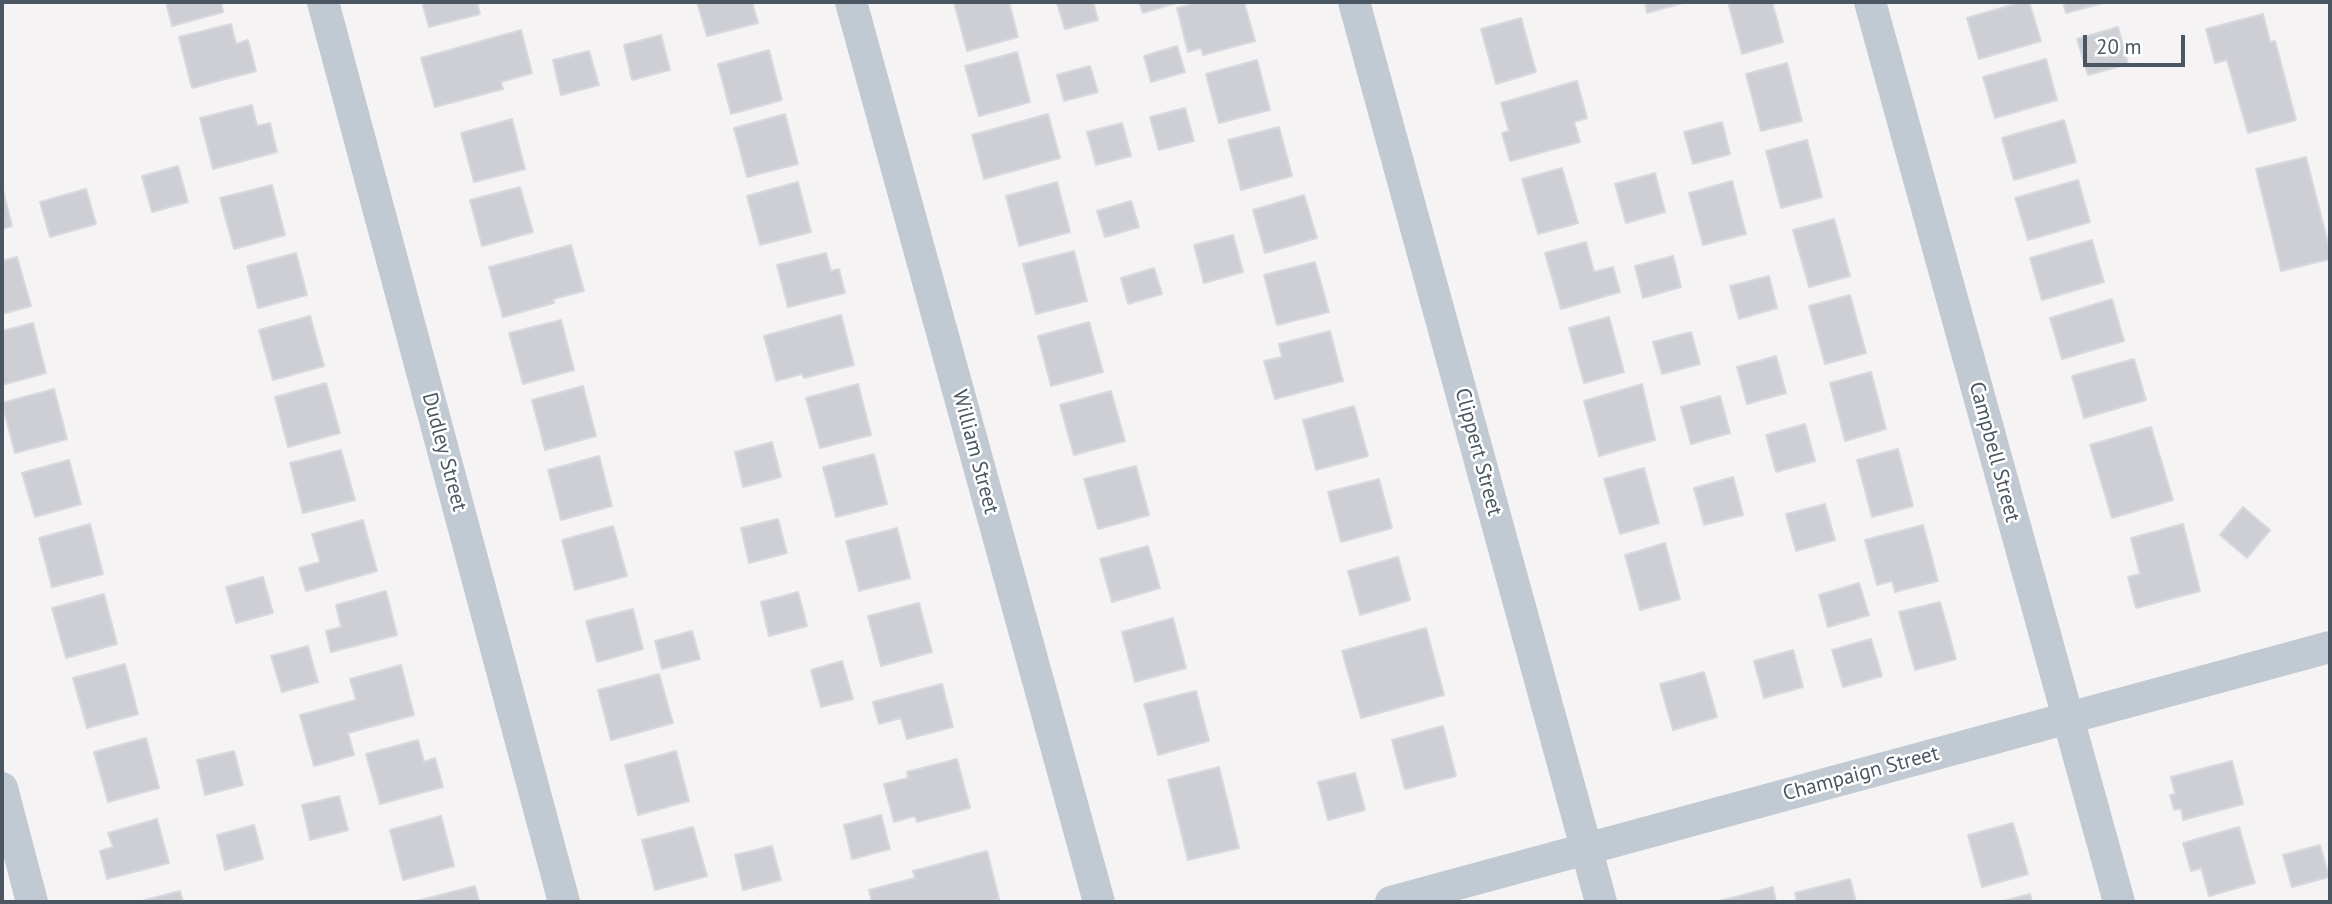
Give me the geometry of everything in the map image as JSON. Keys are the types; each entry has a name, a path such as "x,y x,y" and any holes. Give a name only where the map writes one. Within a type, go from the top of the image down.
{"street":[{"name":"Dudley Street","path":"323,2 564,902"},
{"name":"William Street","path":"851,2 1099,902"},
{"name":"Clippert Street","path":"1354,2 1601,902"},
{"name":"Campbell Street","path":"1870,2 2119,902"},
{"name":"Champaign Street","path":"1391,902 2330,646"},
{"path":"2,788 32,902"}],"building":[{"path":"166,2 221,2 223,12 172,26"},
{"path":"422,2 477,2 480,14 429,27"},
{"path":"697,2 752,2 758,23 707,36"},
{"path":"954,2 1009,2 1018,37 967,51"},
{"path":"1093,2 1098,20 1065,29 1057,3"},
{"path":"1139,2 1176,2 1176,3 1143,13"},
{"path":"1201,2 1244,2 1255,41 1203,55 1201,48 1188,52 1177,8"},
{"path":"1645,2 1686,2 1647,13"},
{"path":"1728,2 1772,2 1783,42 1742,54"},
{"path":"2029,2 2041,41 1979,59 1967,18"},
{"path":"2063,2 2106,2 2066,13"},
{"path":"2263,14 2270,42 2275,41 2296,120 2248,133 2227,60 2215,63 2206,29"},
{"path":"1521,18 1536,72 1496,84 1481,29"},
{"path":"231,24 236,44 248,40 256,71 192,88 179,37"},
{"path":"2118,27 2128,64 2088,75 2077,39"},
{"path":"521,30 532,73 501,82 503,89 435,107 421,58"},
{"path":"661,35 670,70 632,80 624,45"},
{"path":"1177,46 1185,72 1151,82 1144,56"},
{"path":"769,50 782,100 731,114 718,64"},
{"path":"589,51 599,85 561,95 553,60"},
{"path":"1017,52 1030,102 979,116 965,66"},
{"path":"2046,59 2057,100 1995,118 1983,77"},
{"path":"1257,60 1270,110 1219,123 1206,74"},
{"path":"1787,63 1802,121 1761,131 1746,74"},
{"path":"1090,66 1098,92 1064,101 1057,75"},
{"path":"1577,81 1587,118 1574,122 1580,142 1510,161 1502,133 1509,131 1501,103"},
{"path":"252,105 257,126 270,123 277,152 213,169 200,118"},
{"path":"1185,108 1194,141 1159,150 1150,117"},
{"path":"785,114 798,164 747,177 734,128"},
{"path":"1048,114 1060,158 984,179 972,135"},
{"path":"512,119 525,169 474,182 461,133"},
{"path":"2064,120 2076,162 2014,180 2002,138"},
{"path":"1722,122 1730,154 1693,164 1684,132"},
{"path":"1122,123 1131,156 1096,165 1087,132"},
{"path":"1279,127 1292,176 1241,190 1228,140"},
{"path":"1807,140 1822,197 1781,208 1766,151"},
{"path":"2306,157 2330,259 2281,271 2256,169"},
{"path":"178,166 188,202 152,212 142,176"},
{"path":"1562,168 1578,223 1538,234 1522,179"},
{"path":"1655,173 1665,212 1626,223 1615,184"},
{"path":"2078,180 2090,222 2028,240 2015,198"},
{"path":"1732,181 1746,234 1703,245 1689,193"},
{"path":"798,182 811,232 760,245 747,196"},
{"path":"1057,182 1070,232 1019,246 1006,196"},
{"path":"272,185 285,235 234,249 220,198"},
{"path":"2,186 12,226 2,229"},
{"path":"520,187 533,232 482,246 470,200"},
{"path":"86,189 96,224 50,237 40,202"},
{"path":"1304,195 1317,238 1265,253 1253,210"},
{"path":"1131,201 1139,227 1105,237 1097,211"},
{"path":"1834,219 1850,276 1809,287 1793,230"},
{"path":"1233,235 1243,272 1204,283 1194,245"},
{"path":"2092,240 2104,282 2042,300 2030,258"},
{"path":"1586,242 1594,272 1613,267 1620,292 1561,309 1545,253"},
{"path":"571,245 584,291 553,299 554,303 503,317 489,267"},
{"path":"1074,251 1087,301 1036,314 1023,264"},
{"path":"296,253 307,295 258,308 247,266"},
{"path":"826,253 831,271 839,269 845,293 788,307 777,265"},
{"path":"1673,256 1681,287 1643,298 1635,266"},
{"path":"17,257 31,306 2,314 2,261"},
{"path":"1315,262 1329,312 1277,325 1264,275"},
{"path":"1154,268 1162,294 1128,304 1121,278"},
{"path":"1769,276 1777,308 1739,319 1730,286"},
{"path":"1850,295 1866,353 1825,364 1809,306"},
{"path":"2112,299 2124,341 2062,359 2050,318"},
{"path":"841,315 854,365 804,378 802,374 776,381 764,336"},
{"path":"310,316 324,366 273,380 259,330"},
{"path":"1609,317 1624,372 1584,383 1569,328"},
{"path":"561,320 574,370 523,384 509,333"},
{"path":"1089,322 1103,372 1051,386 1038,336"},
{"path":"33,323 46,373 2,385 2,331"},
{"path":"1330,331 1343,381 1275,399 1264,361 1282,357 1279,344"},
{"path":"1691,332 1700,364 1662,374 1653,342"},
{"path":"1776,356 1786,393 1747,404 1737,367"},
{"path":"2134,359 2146,400 2084,418 2072,376"},
{"path":"1871,372 1886,429 1845,441 1830,383"},
{"path":"326,383 340,433 288,447 275,397"},
{"path":"858,384 871,435 820,448 806,398"},
{"path":"1642,384 1655,440 1599,456 1584,401"},
{"path":"583,386 596,436 545,450 532,400"},
{"path":"54,389 67,439 15,453 2,403"},
{"path":"1111,391 1125,441 1074,455 1060,405"},
{"path":"1720,396 1730,433 1691,444 1681,407"},
{"path":"1354,406 1368,456 1316,470 1303,420"},
{"path":"1805,424 1815,461 1776,472 1766,435"},
{"path":"2151,427 2173,500 2112,518 2090,445"},
{"path":"772,442 781,477 743,487 735,452"},
{"path":"1898,449 1913,506 1872,517 1857,460"},
{"path":"341,450 355,500 303,513 290,463"},
{"path":"874,454 887,504 836,517 823,467"},
{"path":"599,456 612,506 561,520 548,470"},
{"path":"69,460 81,504 35,517 22,473"},
{"path":"1136,466 1149,515 1098,529 1084,479"},
{"path":"1644,468 1659,523 1620,534 1604,479"},
{"path":"1733,477 1743,515 1704,525 1694,488"},
{"path":"1379,479 1392,528 1341,542 1328,492"},
{"path":"1825,504 1835,540 1796,551 1786,514"},
{"path":"2243,507 2270,530 2247,558 2220,535"},
{"path":"778,519 787,553 749,563 741,528"},
{"path":"363,520 377,571 306,591 299,568 320,562 312,534"},
{"path":"90,524 103,574 52,587 39,538"},
{"path":"2183,524 2200,591 2136,608 2128,577 2140,574 2131,538"},
{"path":"1923,525 1938,581 1895,592 1892,581 1877,585 1865,540"},
{"path":"613,526 627,576 575,590 562,540"},
{"path":"897,528 910,578 859,591 846,541"},
{"path":"1665,543 1680,599 1640,610 1625,555"},
{"path":"1148,546 1160,588 1112,602 1100,559"},
{"path":"1398,557 1410,600 1360,615 1348,571"},
{"path":"263,577 273,613 236,623 226,587"},
{"path":"1859,583 1869,615 1828,627 1819,595"},
{"path":"386,591 397,635 331,652 326,631 341,627 336,605"},
{"path":"798,592 807,626 769,636 761,602"},
{"path":"104,594 117,644 66,658 52,608"},
{"path":"1940,602 1956,659 1915,670 1899,612"},
{"path":"919,603 932,652 881,666 868,616"},
{"path":"633,609 643,649 597,662 586,621"},
{"path":"1173,618 1186,668 1135,682 1122,632"},
{"path":"1426,628 1444,695 1361,718 1342,651"},
{"path":"692,631 700,659 662,669 655,641"},
{"path":"1871,639 1882,676 1843,687 1832,650"},
{"path":"308,646 318,682 282,692 271,656"},
{"path":"1793,650 1803,687 1764,698 1754,661"},
{"path":"842,661 853,699 821,707 811,670"},
{"path":"125,664 138,714 87,728 73,678"},
{"path":"401,665 414,715 348,733 354,755 314,766 300,715 356,700 350,679"},
{"path":"1704,672 1717,717 1673,730 1660,684"},
{"path":"659,674 673,723 611,740 598,690"},
{"path":"942,684 953,727 907,739 901,718 879,724 873,702"},
{"path":"1196,691 1209,741 1158,755 1144,704"},
{"path":"1443,726 1456,776 1405,789 1392,740"},
{"path":"146,738 159,788 108,802 94,752"},
{"path":"418,740 424,762 435,758 443,787 380,804 366,754"},
{"path":"234,751 243,785 205,795 197,760"},
{"path":"676,751 689,801 638,815 625,765"},
{"path":"957,759 970,808 917,822 915,816 894,822 884,784 908,778 907,772"},
{"path":"2232,761 2243,804 2183,820 2181,808 2174,810 2170,795 2175,794 2171,777"},
{"path":"1219,767 1239,848 1188,860 1168,780"},
{"path":"1355,773 1365,810 1328,820 1318,782"},
{"path":"339,796 348,830 310,840 302,805"},
{"path":"881,815 890,849 852,859 844,825"},
{"path":"441,816 454,866 403,880 390,830"},
{"path":"157,819 169,863 107,879 100,851 113,847 108,833"},
{"path":"2013,823 2028,874 1982,887 1968,835"},
{"path":"254,825 263,859 225,870 217,835"},
{"path":"693,827 707,876 655,890 642,840"},
{"path":"2239,827 2255,883 2209,896 2201,868 2191,871 2183,843"},
{"path":"2320,845 2329,877 2292,887 2283,855"},
{"path":"772,846 781,880 743,890 735,855"},
{"path":"987,851 999,899 986,902 872,902 869,890 915,878 913,871"},
{"path":"1850,879 1856,902 1797,902 1795,893"},
{"path":"475,886 479,902 413,902"},
{"path":"1773,887 1776,902 1716,902"},
{"path":"180,891 183,902 138,902"},
{"path":"2030,894 2032,902 2000,902"}]}
